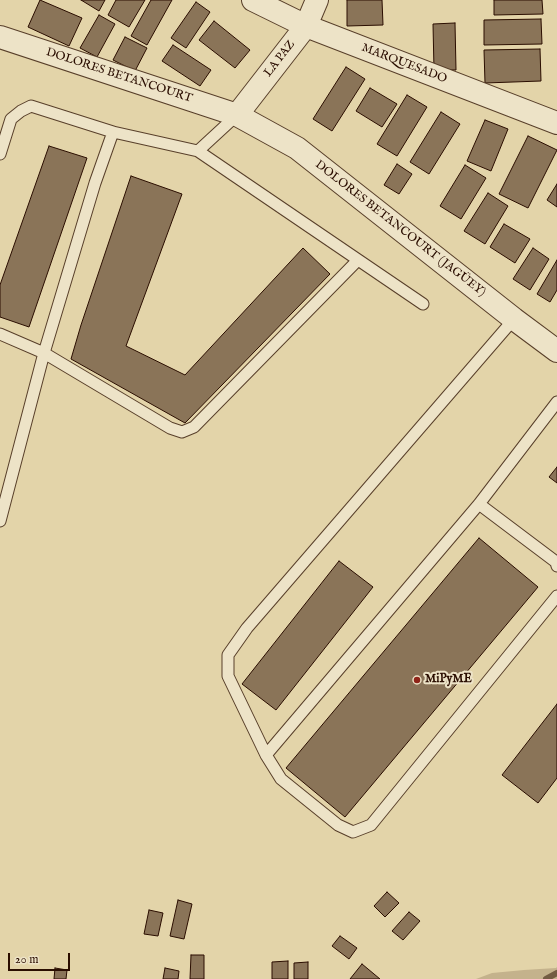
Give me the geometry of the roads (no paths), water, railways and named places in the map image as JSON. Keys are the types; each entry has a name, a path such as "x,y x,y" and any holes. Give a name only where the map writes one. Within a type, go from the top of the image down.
{"street":[{"name":"MARQUESADO","path":"253,0 306,26 557,123"},
{"name":"LA PAZ","path":"237,115 306,26 317,0"},
{"name":"DOLORES BETANCOURT","path":"0,37 237,115"},
{"name":"DOLORES BETANCOURT (JAGÜEY)","path":"237,115 297,148 514,319 557,351"}],"lane":[{"path":"0,154 11,119 21,111 31,106 113,132 198,151 423,304"},
{"path":"198,151 237,115"},
{"path":"0,521 44,353 95,183 113,132"},
{"path":"0,334 44,353 170,428 182,432 194,427 358,260"},
{"path":"514,319 252,622 228,655 228,676 266,755 281,779 338,825 353,832 371,825 557,596"},
{"path":"266,755 479,504 557,402"},
{"path":"479,504 556,562 557,566"}],"waterway":[{"path":"546,979 557,973"}],"place":[{"name":"MiPyME","path":"417,680"}]}
